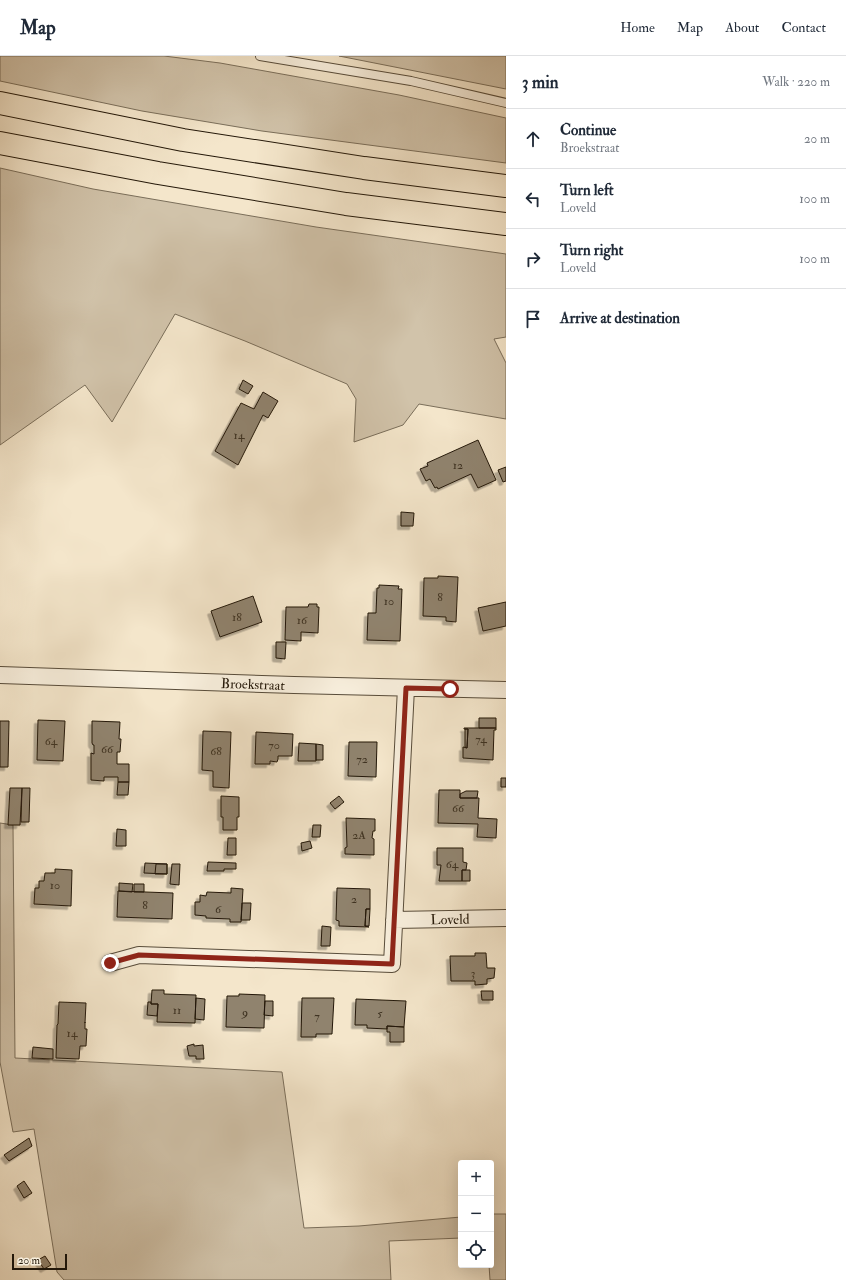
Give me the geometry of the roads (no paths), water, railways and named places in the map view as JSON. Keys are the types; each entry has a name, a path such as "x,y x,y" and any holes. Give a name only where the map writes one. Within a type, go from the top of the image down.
{"highway":[{"path":"0,103 183,140 364,168 506,186"},
{"path":"0,143 158,173 338,202 506,224"}],"street":[{"name":"Broekstraat","path":"0,675 506,690"},
{"path":"110,963 139,955 392,964 406,688"},
{"name":"Loveld","path":"394,920 506,918"}],"lane":[{"path":"260,56 411,81 506,103"}]}
